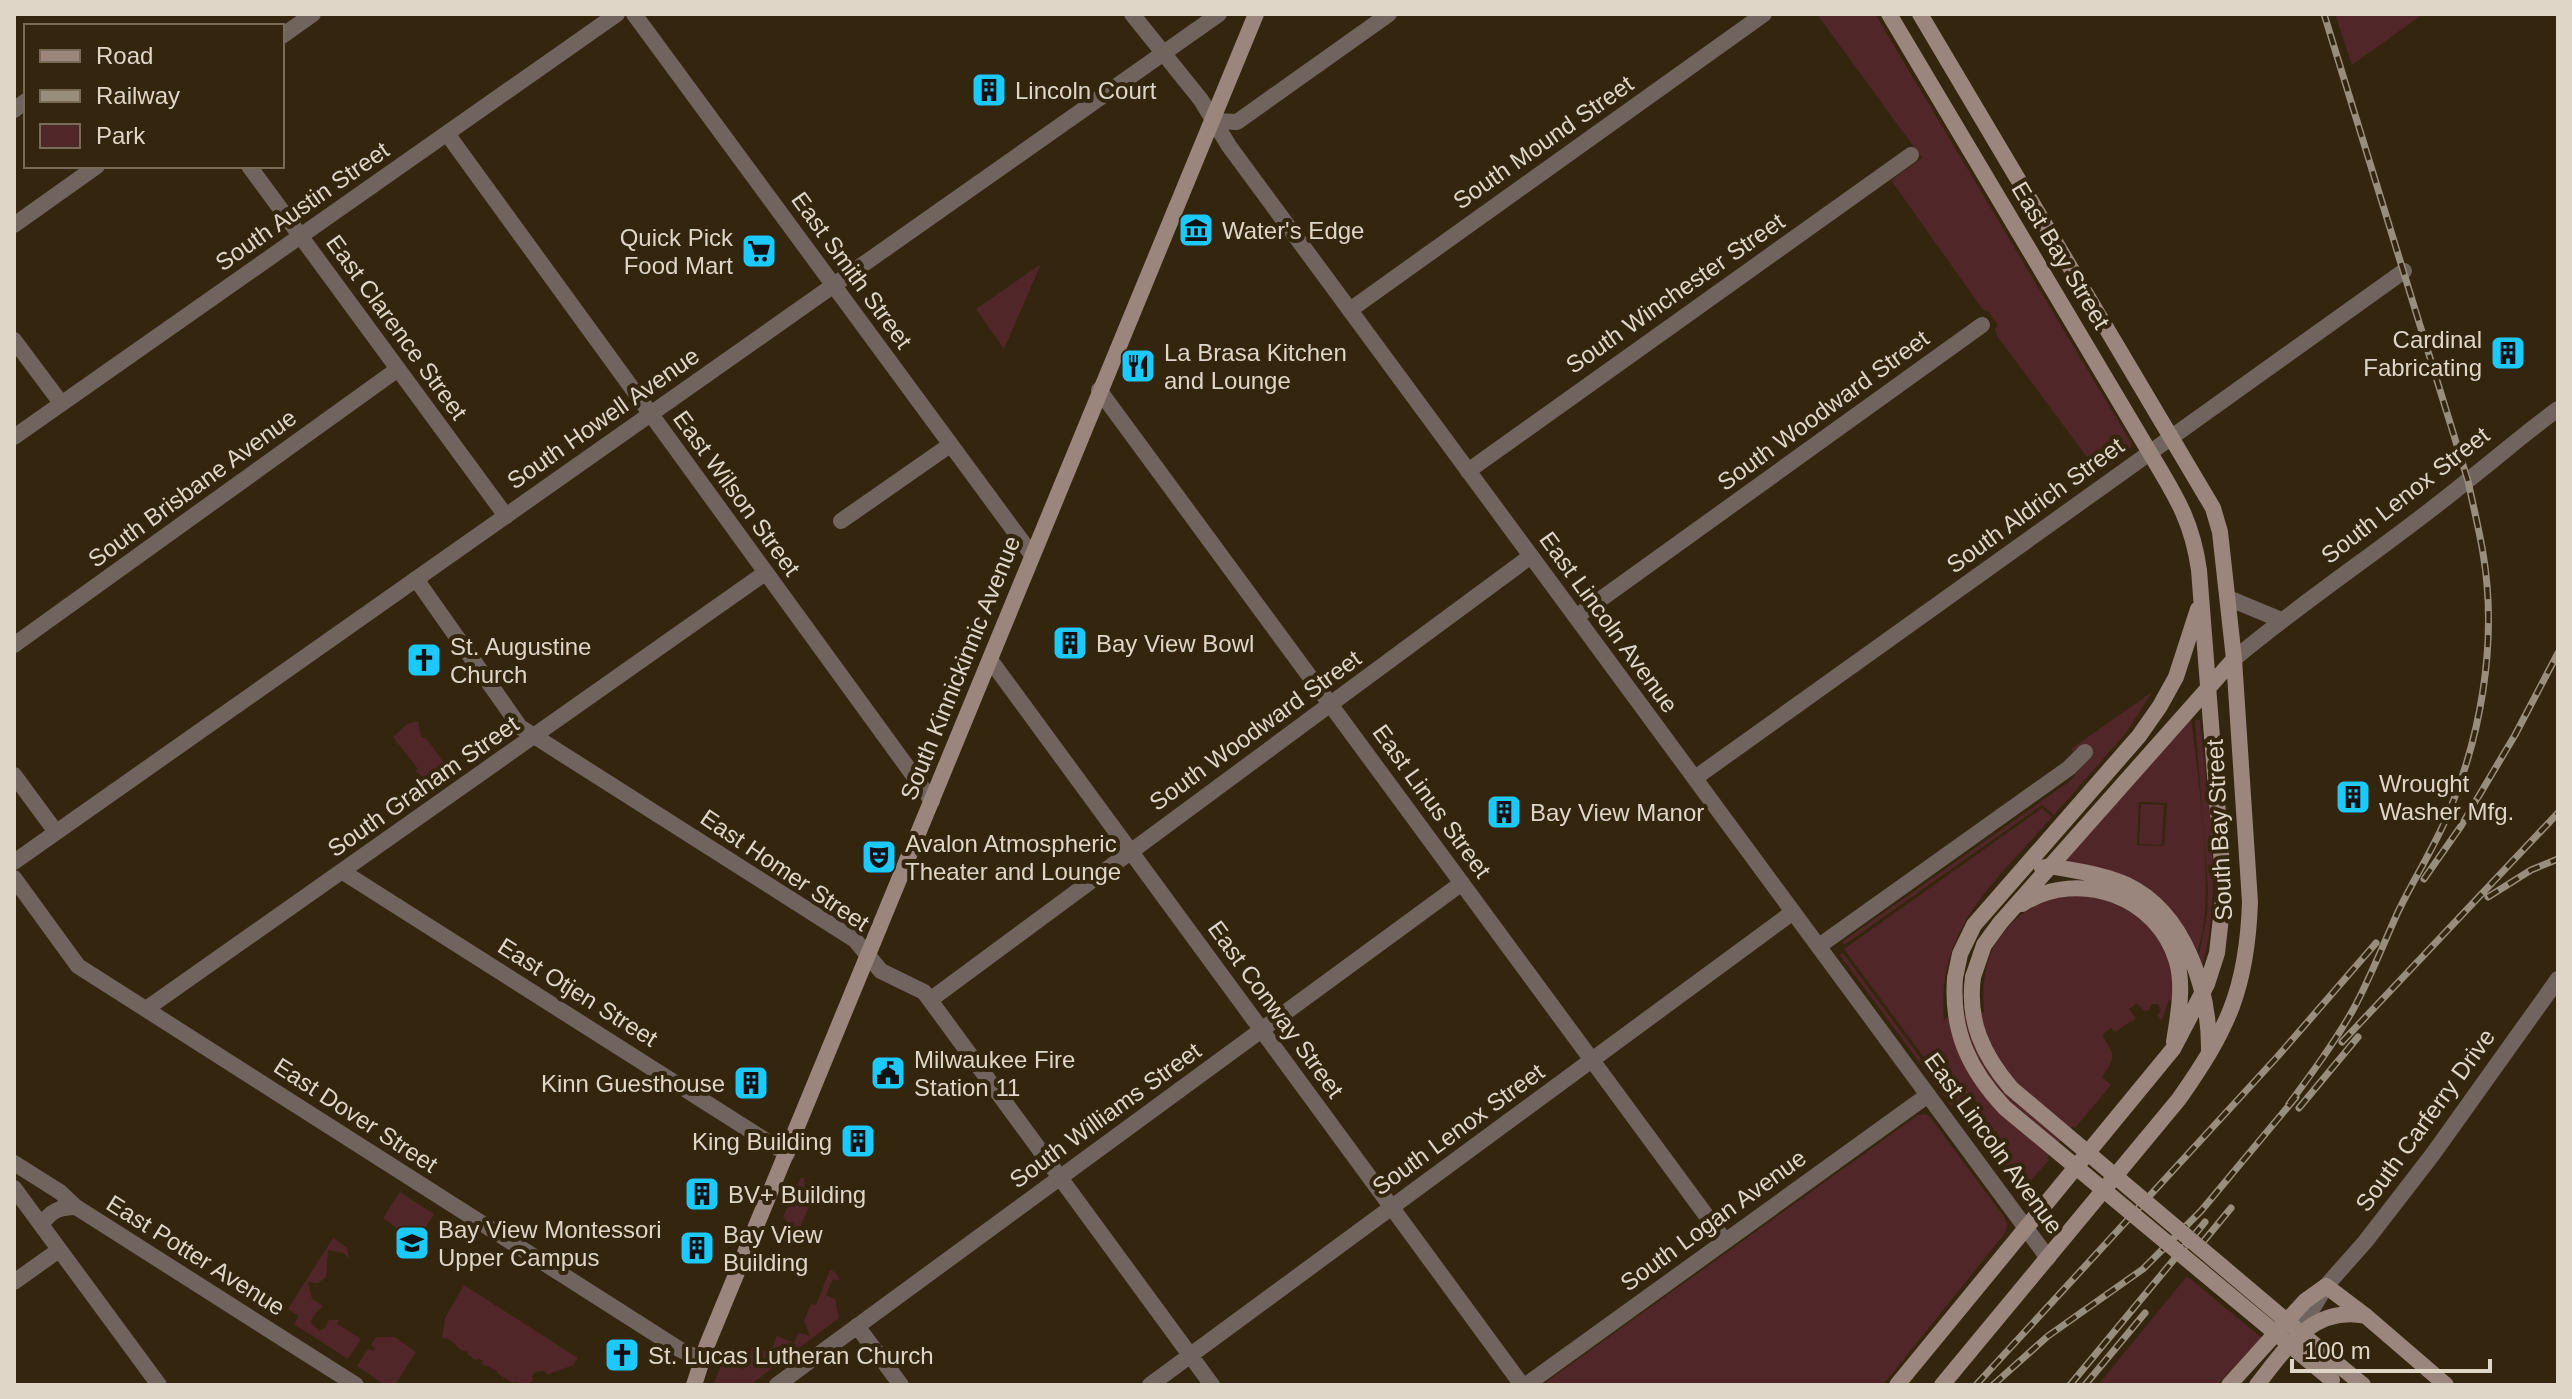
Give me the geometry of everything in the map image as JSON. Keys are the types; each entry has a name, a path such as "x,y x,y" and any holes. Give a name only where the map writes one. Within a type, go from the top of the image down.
{"main road":[{"name":"South Kinnickinnic Avenue","path":"694,1385 1099,390 1214,121 1256,14"},
{"name":"East Bay Street","path":"1889,14 2189,523"},
{"name":"East Bay Street","path":"1920,14 2213,508"},
{"name":"South Bay Street","path":"1942,1385 2179,1099 2209,1056 2238,994 2249,939 2250,902 2234,659 2220,532 2213,508"},
{"name":"South Bay Street","path":"1897,1385 2173,1049 2203,994 2217,953 2224,891 2201,600 2195,539 2189,523"},
{"name":"East Lincoln Avenue","path":"2201,600 2176,677 2160,706 2139,736 1974,925 1960,954 1955,978 1954,1015 1961,1044 1973,1069 2005,1108 2337,1377 2363,1385"},
{"name":"East Lincoln Avenue","path":"2234,659 2206,687 1984,945 1973,977 1973,1012 1977,1034 1989,1060 2011,1088 2337,1377"},
{"path":"2017,874 2050,866 2110,878 2149,899 2166,914 2180,935 2203,994 2209,1024 2209,1056"},
{"path":"2011,911 2045,893 2085,888 2106,890 2127,899 2145,912 2169,942 2177,962 2180,999 2173,1049"},
{"path":"2326,1286 2446,1385"},
{"name":"South Carferry Drive","path":"2229,1385 2305,1301 2326,1286"},
{"path":"2293,1340 2319,1321 2336,1314 2367,1317"},
{"name":"South Carferry Drive","path":"2257,1385 2293,1340"}],"street":[{"path":"284,35 313,14"},
{"name":"South Austin Street","path":"14,437 617,14"},
{"name":"East Smith Street","path":"634,14 1032,555"},
{"name":"East Lincoln Avenue","path":"1132,14 1164,53 1229,146 2048,1258"},
{"name":"South Howell Avenue","path":"14,862 1219,14"},
{"path":"1214,121 1237,122 1389,14"},
{"name":"South Mound Street","path":"1350,310 1764,14"},
{"name":"East Wilson Street","path":"448,135 932,801"},
{"name":"South Winchester Street","path":"1468,471 1911,155"},
{"path":"14,225 94,168"},
{"name":"East Clarence Street","path":"250,168 506,516"},
{"name":"South Aldrich Street","path":"1695,778 2404,271"},
{"name":"South Woodward Street","path":"1576,617 1982,325"},
{"path":"14,340 61,403"},
{"name":"South Brisbane Avenue","path":"14,645 398,369"},
{"name":"East Linus Street","path":"1099,390 1725,1241"},
{"name":"South Lenox Street","path":"2234,659 2558,409"},
{"path":"841,521 950,445"},
{"name":"South Woodward Street","path":"930,1000 1531,556"},
{"name":"South Graham Street","path":"146,1009 765,573"},
{"name":"East Homer Street","path":"416,579 520,727 855,940 881,971 924,992 1212,1385"},
{"path":"2228,598 2281,620"},
{"name":"East Conway Street","path":"991,661 1524,1385"},
{"path":"1819,946 2069,768 2085,752"},
{"path":"14,775 56,832"},
{"name":"East Otjen Street","path":"343,872 787,1154"},
{"name":"East Dover Street","path":"14,878 78,966 679,1349 702,1360"},
{"name":"South Williams Street","path":"777,1385 1462,883"},
{"name":"South Lenox Street","path":"1150,1385 1793,912"},
{"name":"South Carferry Drive","path":"2293,1340 2326,1286 2365,1242 2444,1139 2558,979"},
{"name":"South Logan Avenue","path":"1524,1385 1928,1095"},
{"name":"East Potter Avenue","path":"14,1163 60,1192 76,1207 356,1385"},
{"path":"14,1188 159,1385"},
{"path":"41,1225 56,1210 76,1207"},
{"path":"14,1282 59,1250"},
{"path":"857,1326 901,1385"}],"green space":[{"path":"1817,14 1875,14 2130,441 2128,453 2102,471 2096,469 1997,336 1995,328 1998,325 1989,312 1983,310 1891,180 1922,158"},
{"path":"2335,14 2423,14 2352,65"},
{"path":"1041,264 1004,349 976,309"},
{"path":"2152,692 2126,733 2054,815 2042,805 1844,945 1842,942 2070,781 2092,755 2084,744 2073,751 2071,749"},
{"path":"2191,716 2206,872 2202,932 2196,955 2174,913 2161,899 2130,880 2066,859","holes":["2139,802 2167,803 2164,846 2137,845"]},
{"path":"2195,720 2200,720 2213,875 2209,937 2202,967 2198,960 2207,915 2208,888"},
{"path":"418,721 421,738 426,738 450,771 430,785 416,771 418,769 393,737 407,724"},
{"path":"2141,804 2164,805 2162,845 2139,844"},
{"path":"2042,808 2052,817 1991,885 1960,932 1950,958 1944,988 1944,1021 1946,1018 1984,1012 1984,978 1988,961 2004,931 2031,908 2064,896 2099,896 2119,902 2154,932 2170,962 2173,1001 2169,1000 2162,1020 2157,1015 2161,1010 2158,1004 2152,1004 2149,1010 2144,1011 2137,1003 2129,1009 2136,1018 2115,1032 2111,1028 2102,1035 2112,1056 2102,1077 2111,1085 2075,1128 2072,1126 2047,1158 2049,1160 2022,1190 1964,1112 1979,1105 1975,1099 1964,1097 1959,1105 1844,949"},
{"path":"1843,953 1956,1106 1953,1108 1840,955"},
{"path":"1925,1114 2005,1218 2007,1226 2005,1233 1883,1385 1542,1385 1918,1115"},
{"path":"801,1178 804,1178 805,1187 810,1188 809,1180 817,1186 796,1238 788,1236 788,1222 783,1217"},
{"path":"400,1192 434,1214 416,1243 383,1218"},
{"path":"333,1238 347,1248 349,1258 343,1253 328,1250 326,1277 318,1283 308,1282 312,1299 323,1306 311,1323 319,1331 325,1328 329,1320 339,1320 337,1324 361,1339 348,1359 294,1324 299,1316 288,1309"},
{"path":"830,1270 840,1281 833,1279 826,1295 835,1299 839,1318 750,1385 713,1385 725,1356 725,1362 743,1369 753,1346 770,1353 777,1336 794,1343 799,1333 810,1336 804,1321 811,1304 816,1305"},
{"path":"2187,1276 2262,1338 2217,1385 2098,1385"},
{"path":"464,1285 578,1358 573,1365 547,1375 545,1371 535,1372 533,1381 524,1385 512,1383 498,1371 482,1364 483,1361 476,1360 449,1339 442,1338 445,1318"},
{"path":"376,1337 395,1337 416,1352 395,1385 385,1385 357,1366 368,1349 373,1351 375,1348 371,1345"}],"railway":[{"path":"2289,1104 2354,1008 2397,914 2445,821 2458,790 2477,724 2487,655 2487,587 2468,481 2324,14"},
{"path":"2424,879 2461,826 2515,735 2558,653"},
{"path":"2342,1042 2558,813"},
{"path":"2488,897 2531,870 2558,859"},
{"path":"1976,1385 2278,1056 2376,943"},
{"path":"2299,1108 2358,1037"},
{"path":"1993,1385 2048,1336 2143,1269 2201,1211 2296,1097"},
{"path":"2203,1242 2231,1208"},
{"path":"2070,1385 2205,1222"},
{"path":"2085,1385 2145,1313"}],"place":[{"name":"Lincoln Court","path":"989,90"},
{"name":"Water's Edge","path":"1196,230"},
{"name":"Quick Pick Food Mart","path":"759,251"},
{"name":"Cardinal Fabricating","path":"2508,353"},
{"name":"La Brasa Kitchen and Lounge","path":"1138,366"},
{"name":"Bay View Bowl","path":"1070,643"},
{"name":"St. Augustine Church","path":"424,660"},
{"name":"Wrought Washer Mfg.","path":"2353,797"},
{"name":"Bay View Manor","path":"1504,812"},
{"name":"Avalon Atmospheric Theater and Lounge","path":"879,857"},
{"name":"Milwaukee Fire Station 11","path":"888,1073"},
{"name":"Kinn Guesthouse","path":"751,1083"},
{"name":"King Building","path":"858,1141"},
{"name":"BV+ Building","path":"702,1194"},
{"name":"Bay View Montessori Upper Campus","path":"412,1243"},
{"name":"Bay View Building","path":"697,1248"},
{"name":"St. Lucas Lutheran Church","path":"622,1355"}]}
